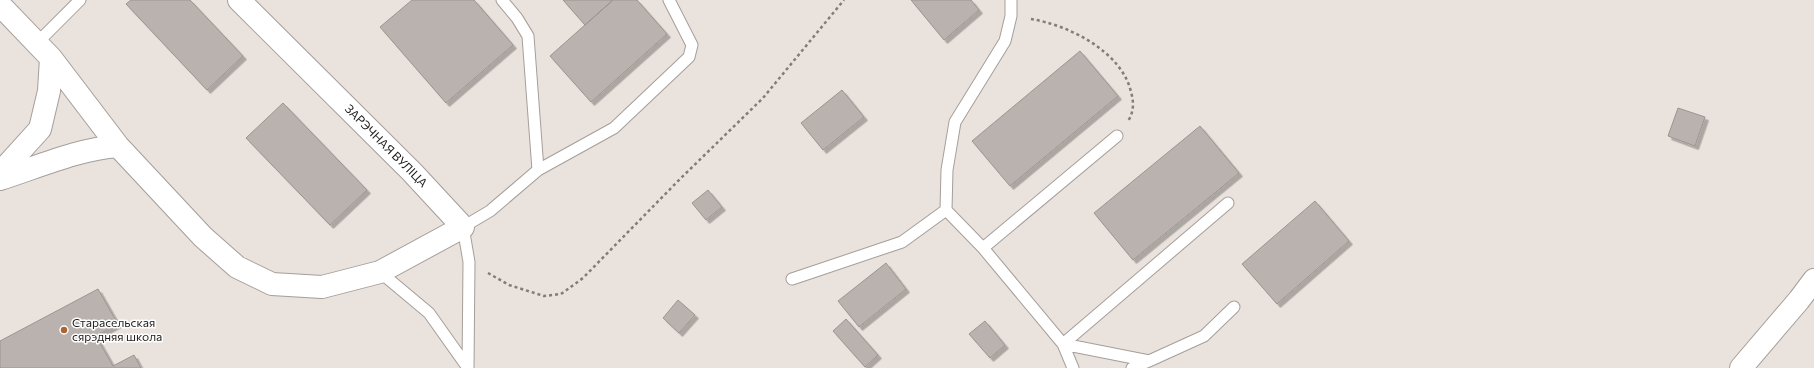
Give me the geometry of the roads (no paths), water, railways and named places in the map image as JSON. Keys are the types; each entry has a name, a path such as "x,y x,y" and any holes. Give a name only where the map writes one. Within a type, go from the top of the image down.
{"street":[{"name":"ЗАРЭЧНАЯ ВУЛІЦА","path":"239,0 412,172 463,227"},
{"path":"0,4 44,50 118,146 203,237 237,267 272,284 322,287 380,272 463,227"},
{"path":"0,173 40,129 50,91 44,50"},
{"path":"0,179 102,147 118,146"},
{"path":"1741,368 1799,300 1814,280"}],"lane":[{"path":"44,50 80,0"},
{"path":"502,0 517,18 528,36 538,170"},
{"path":"468,368 469,262 463,227 490,211 538,170 614,128 689,57 692,45 669,0"},
{"path":"1011,0 1011,16 1005,41 955,122 947,170 946,210 983,248 1063,344 1073,368"},
{"path":"983,248 1117,136"},
{"path":"1063,344 1228,203"},
{"path":"792,279 902,242 946,210"},
{"path":"380,272 429,313 468,368"},
{"path":"1132,368 1204,336 1234,307"},
{"path":"1063,344 1149,361"}],"place":[{"name":"Старасельская сярэдняя школа","path":"64,330"}]}
